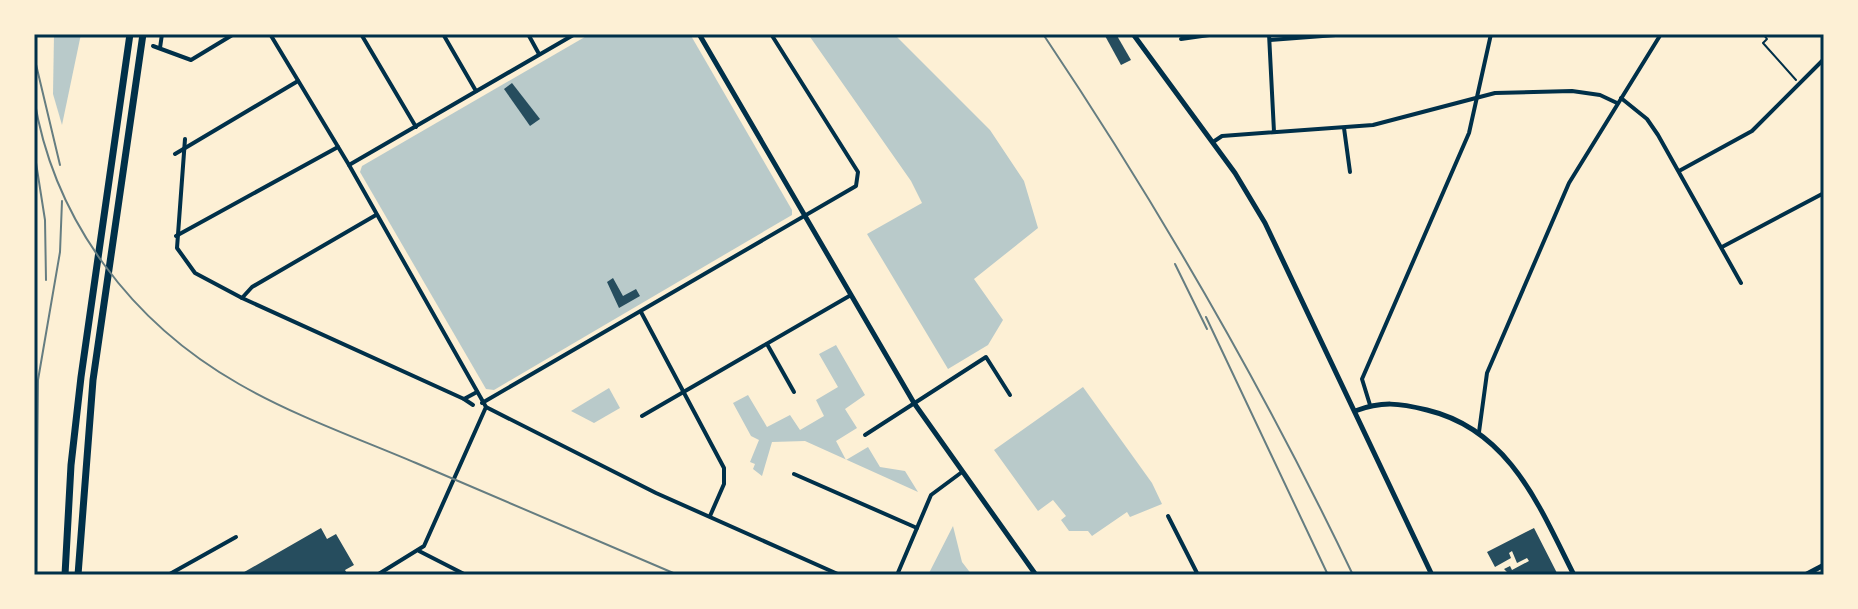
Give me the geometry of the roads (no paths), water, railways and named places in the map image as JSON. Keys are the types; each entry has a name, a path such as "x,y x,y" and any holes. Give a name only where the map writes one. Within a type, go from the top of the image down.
{"highway":[{"path":"65,575 71,465 130,34"},
{"path":"78,575 84,466 105,287 143,34"}],"street":[{"path":"160,48 162,34"},
{"path":"153,46 191,60 234,34"},
{"path":"270,34 349,165 484,405 550,442 840,575"},
{"path":"361,34 416,127"},
{"path":"443,34 476,91"},
{"path":"528,34 539,54"},
{"path":"349,165 575,34"},
{"path":"699,34 914,403 1036,575"},
{"path":"377,575 419,551 446,498 484,405 856,186 858,172 771,34"},
{"path":"1133,34 1213,142 1265,223 1432,575"},
{"path":"1181,39 1216,34"},
{"path":"1274,132 1269,37 1345,34"},
{"path":"1370,405 1362,379 1469,133 1491,34"},
{"path":"1479,432 1487,373 1569,183 1661,34"},
{"path":"1679,171 1752,131 1824,59"},
{"path":"175,154 298,81"},
{"path":"1213,142 1222,136 1344,128 1403,118 1479,95 1572,91 1609,97 1647,119 1741,283"},
{"path":"1344,128 1350,172"},
{"path":"185,139 176,236 180,256 189,268 242,298 473,405"},
{"path":"176,236 338,147"},
{"path":"1722,247 1824,193"},
{"path":"242,298 252,287 376,215"},
{"path":"642,416 851,295"},
{"path":"641,312 725,472 724,484 710,516"},
{"path":"767,344 794,392"},
{"path":"865,435 986,357 1010,395"},
{"path":"464,399 477,392"},
{"path":"1355,411 1380,402 1407,404 1437,412 1479,432 1514,465 1528,484 1574,575"},
{"path":"897,575 931,495 962,471"},
{"path":"794,474 917,528"},
{"path":"1168,516 1198,575"},
{"path":"168,575 236,537"},
{"path":"419,551 466,575"},
{"path":"1805,575 1824,565"}],"railway":[{"path":"1043,34 1128,165 1208,299 1283,435 1353,575"},
{"path":"34,56 60,165"},
{"path":"34,98 44,143 59,186 79,226 132,299 200,359 260,396 304,416 678,575"},
{"path":"34,150 45,220 46,280"},
{"path":"36,575 38,380 60,252 62,201"},
{"path":"1175,264 1207,329"},
{"path":"1206,317 1328,575"}]}
